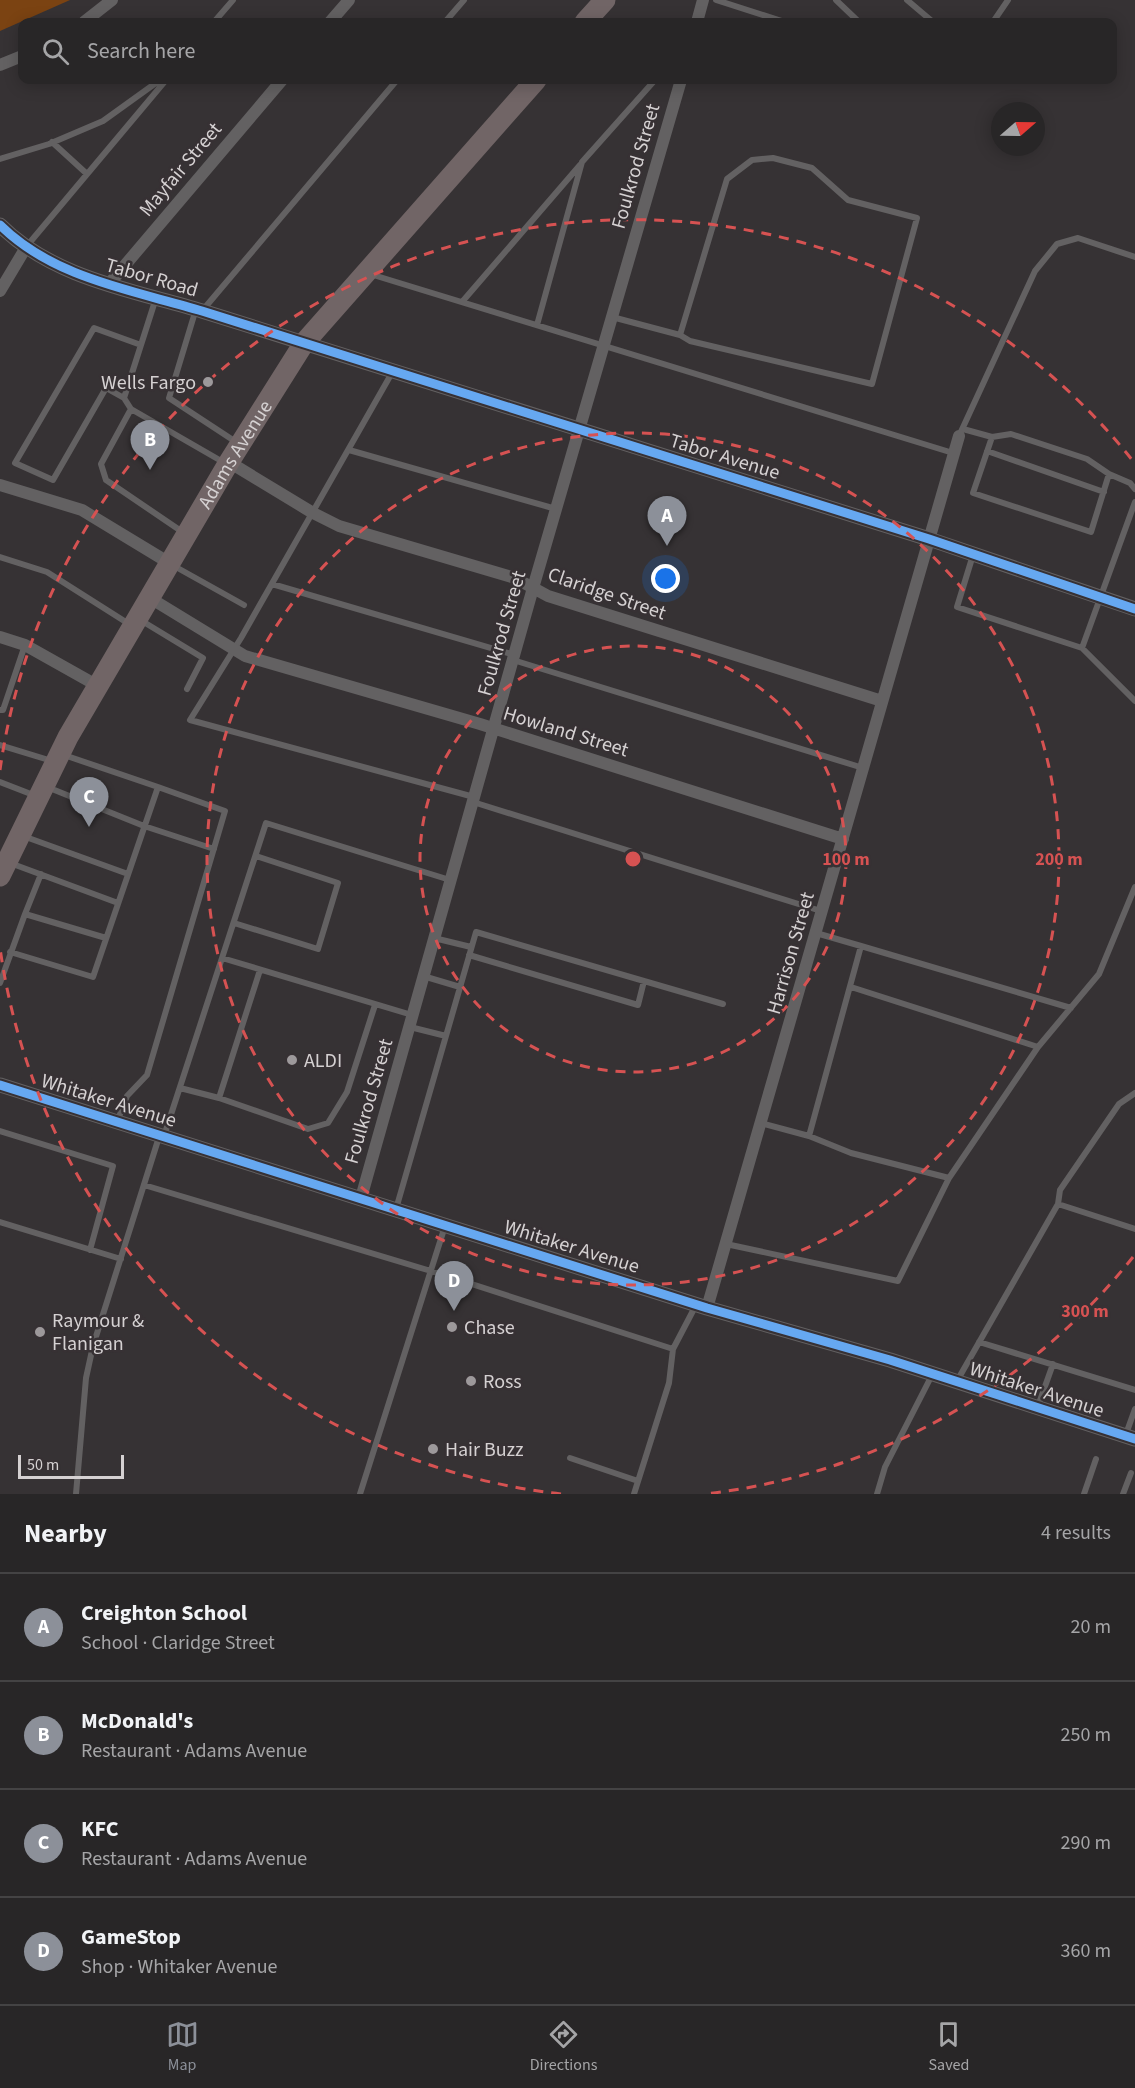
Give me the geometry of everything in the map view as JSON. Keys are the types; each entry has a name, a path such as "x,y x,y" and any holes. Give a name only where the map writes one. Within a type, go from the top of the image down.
{"highway":[{"path":"589,18 605,0"},
{"name":"Adams Avenue","path":"4,869 57,758 98,686 232,457 304,343 532,84"}],"street":[{"path":"89,18 112,0"},
{"path":"333,18 349,0"},
{"path":"698,18 703,0"},
{"path":"0,65 18,58"},
{"name":"Mayfair Street","path":"109,284 279,84"},
{"name":"Foulkrod Street","path":"361,1198 533,588 558,509 680,84"},
{"name":"Tabor Road","path":"0,225 25,249 68,270 304,343"},
{"path":"0,291 25,249"},
{"name":"Tabor Avenue","path":"304,343 929,539 1135,609"},
{"name":"Harrison Street","path":"702,1306 726,1244 953,453 961,432"},
{"name":"Claridge Street","path":"232,457 313,513 339,526 515,579 548,596 882,701"},
{"path":"0,485 82,510 171,564"},
{"name":"Howland Street","path":"150,598 233,650 843,839"},
{"path":"0,637 25,645 98,686"},
{"name":"Whitaker Avenue","path":"0,1085 445,1226 702,1306 933,1374 1130,1437"}],"lane":[{"path":"217,18 233,0"},
{"path":"448,18 464,0"},
{"path":"716,0 772,18"},
{"path":"836,0 855,18"},
{"path":"907,0 928,18"},
{"path":"996,18 1008,0"},
{"path":"0,159 52,142 104,121 155,84"},
{"path":"25,249 163,84"},
{"path":"232,457 169,398 199,310 394,84"},
{"path":"462,302 651,84"},
{"path":"52,142 87,174"},
{"path":"612,317 680,335 690,340 872,384 917,218 848,200 812,168 773,158 752,160 727,179 680,335"},
{"path":"537,325 582,162"},
{"path":"1135,257 1078,238 1057,244 1035,271 961,432 992,437 1011,434 1087,459 1108,474 1130,483 1135,489"},
{"path":"367,273 953,453"},
{"path":"124,398 156,298"},
{"path":"141,345 94,328 15,463 53,480 106,388 124,398 131,409 232,457"},
{"path":"393,371 272,584 190,720 473,800 822,911"},
{"path":"131,409 101,464 106,480 187,535"},
{"path":"992,437 972,493 1091,532 1108,474"},
{"path":"349,450 558,509"},
{"path":"987,451 1104,492"},
{"path":"1082,648 1135,502"},
{"path":"973,554 957,607 1082,648 1135,701"},
{"path":"0,558 47,572 203,658 187,689"},
{"path":"171,564 244,605"},
{"path":"272,584 514,657 863,768"},
{"path":"0,710 3,710 25,645"},
{"path":"0,745 57,758 158,787 225,811 147,1075 127,1096 117,1122"},
{"path":"0,782 41,791 214,849"},
{"path":"10,952 93,977 158,787"},
{"path":"76,1494 86,1378 144,1185 180,1088 266,823 450,880"},
{"path":"20,835 128,874"},
{"path":"234,923 318,949 338,883 256,856"},
{"path":"4,869 41,874 118,903"},
{"path":"0,983 41,874"},
{"path":"726,1244 898,1281 949,1178 1038,1047 1099,974 1135,887"},
{"path":"25,914 106,938"},
{"path":"396,1210 476,932 723,1004"},
{"path":"816,933 1071,1008"},
{"path":"434,938 638,1005 644,981"},
{"path":"809,1136 861,946"},
{"path":"0,956 8,959"},
{"path":"222,958 375,1005 446,1036"},
{"path":"219,1098 260,970"},
{"path":"423,976 460,987"},
{"path":"851,987 1038,1047"},
{"path":"180,1088 219,1098 308,1129 328,1124 347,1092 375,1005"},
{"path":"956,1382 1058,1204 1059,1190 1119,1104 1135,1093"},
{"path":"761,1123 809,1136 851,1153 949,1178"},
{"path":"0,1131 113,1166 90,1250"},
{"path":"144,1185 431,1271 673,1349"},
{"path":"1058,1204 1135,1229"},
{"path":"0,1222 121,1259"},
{"path":"360,1494 445,1226"},
{"path":"634,1494 669,1383 673,1349 702,1306"},
{"path":"979,1342 1135,1390"},
{"path":"1038,1408 1053,1364"},
{"path":"877,1494 885,1467 933,1374"},
{"path":"1130,1437 1135,1409"},
{"path":"570,1458 638,1481"},
{"path":"1084,1494 1096,1459"},
{"path":"1123,1494 1131,1473"}],"shaded area":[{"path":"0,0 70,0 29,18 18,18 18,23 0,31"}],"cycle path":[{"path":"0,225 21,243 44,258 121,289 202,311 929,539 1135,609"},
{"path":"0,1085 707,1308 890,1360 1135,1439"}],"place":[{"name":"Wells Fargo","path":"208,382"},
{"name":"McDonald's","path":"150,470"},
{"name":"Creighton School","path":"667,546"},
{"name":"KFC","path":"89,827"},
{"name":"ALDI","path":"292,1060"},
{"name":"GameStop","path":"454,1311"},
{"name":"Chase","path":"452,1327"},
{"name":"Raymour & Flanigan","path":"40,1332"},
{"name":"Ross","path":"471,1381"},
{"name":"Hair Buzz","path":"433,1449"}]}
